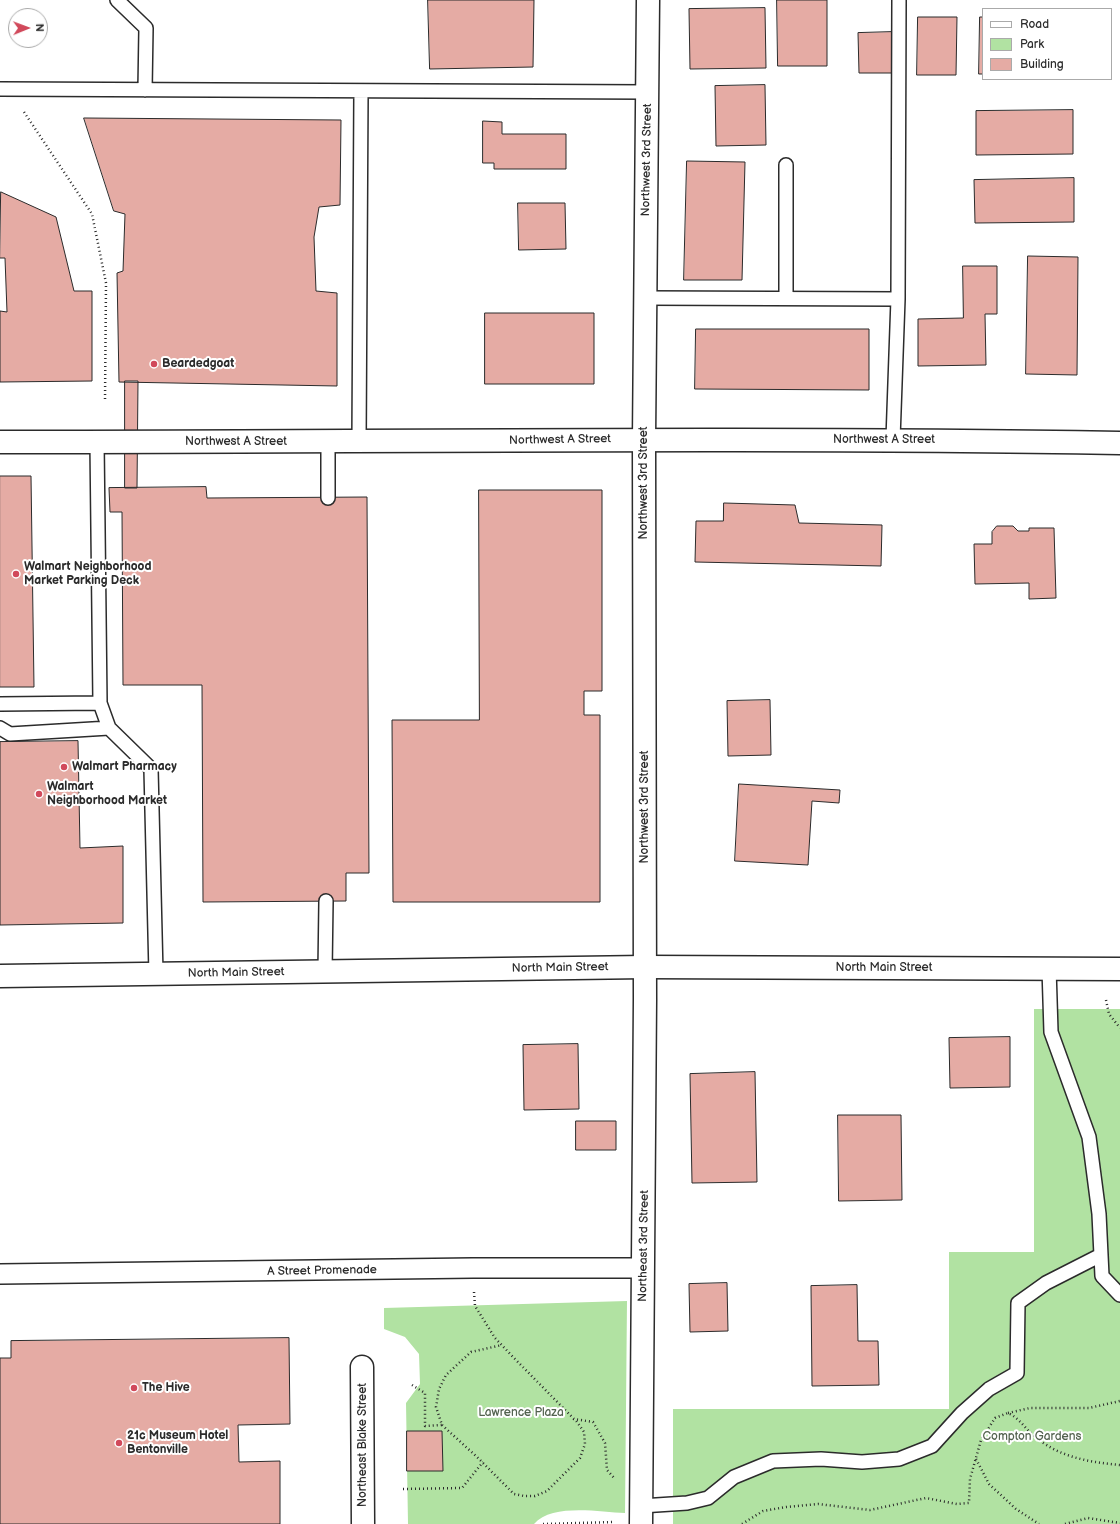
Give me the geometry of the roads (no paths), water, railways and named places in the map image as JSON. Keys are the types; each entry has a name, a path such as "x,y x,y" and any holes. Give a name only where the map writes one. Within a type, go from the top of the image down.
{"street":[{"name":"Northwest 3rd Street","path":"645,967 644,439 648,0"},
{"name":"Northwest A Street","path":"0,442 360,442 644,439 893,439 1120,443"},
{"name":"North Main Street","path":"0,976 645,967 1120,969"},
{"name":"Northeast 3rd Street","path":"641,1515 645,967"},
{"name":"A Street Promenade","path":"0,1274 473,1268 643,1268"},
{"name":"Northeast Blake Street","path":"362,1367 363,1524"}],"lane":[{"path":"117,0 146,28 145,90"},
{"path":"893,439 898,298 899,0"},
{"path":"6,89 647,92"},
{"path":"360,442 361,90"},
{"path":"786,165 786,298"},
{"path":"646,298 898,298"},
{"path":"97,442 100,703 108,728 151,769 156,974"},
{"path":"328,442 328,498"},
{"path":"0,704 100,703"},
{"path":"0,728 10,734 108,728"},
{"path":"325,972 326,901"},
{"path":"1049,968 1051,1032 1089,1137 1100,1214 1102,1276 1120,1294"},
{"path":"641,1515 708,1498 734,1477 773,1460 821,1459 862,1462 899,1459 932,1446 967,1408 989,1389 1017,1373 1018,1303 1046,1283 1101,1255"}],"place":[{"name":"Beardedgoat","path":"154,364"},
{"name":"Walmart Neighborhood Market Parking Deck","path":"16,574"},
{"name":"Walmart Pharmacy","path":"64,767"},
{"name":"Walmart Neighborhood Market","path":"39,794"},
{"name":"The Hive","path":"134,1388"},
{"name":"21c Museum Hotel Bentonville","path":"119,1443"}],"park label":[{"name":"Lawrence Plaza","path":"521,1413"},
{"name":"Compton Gardens","path":"1032,1437"}]}
